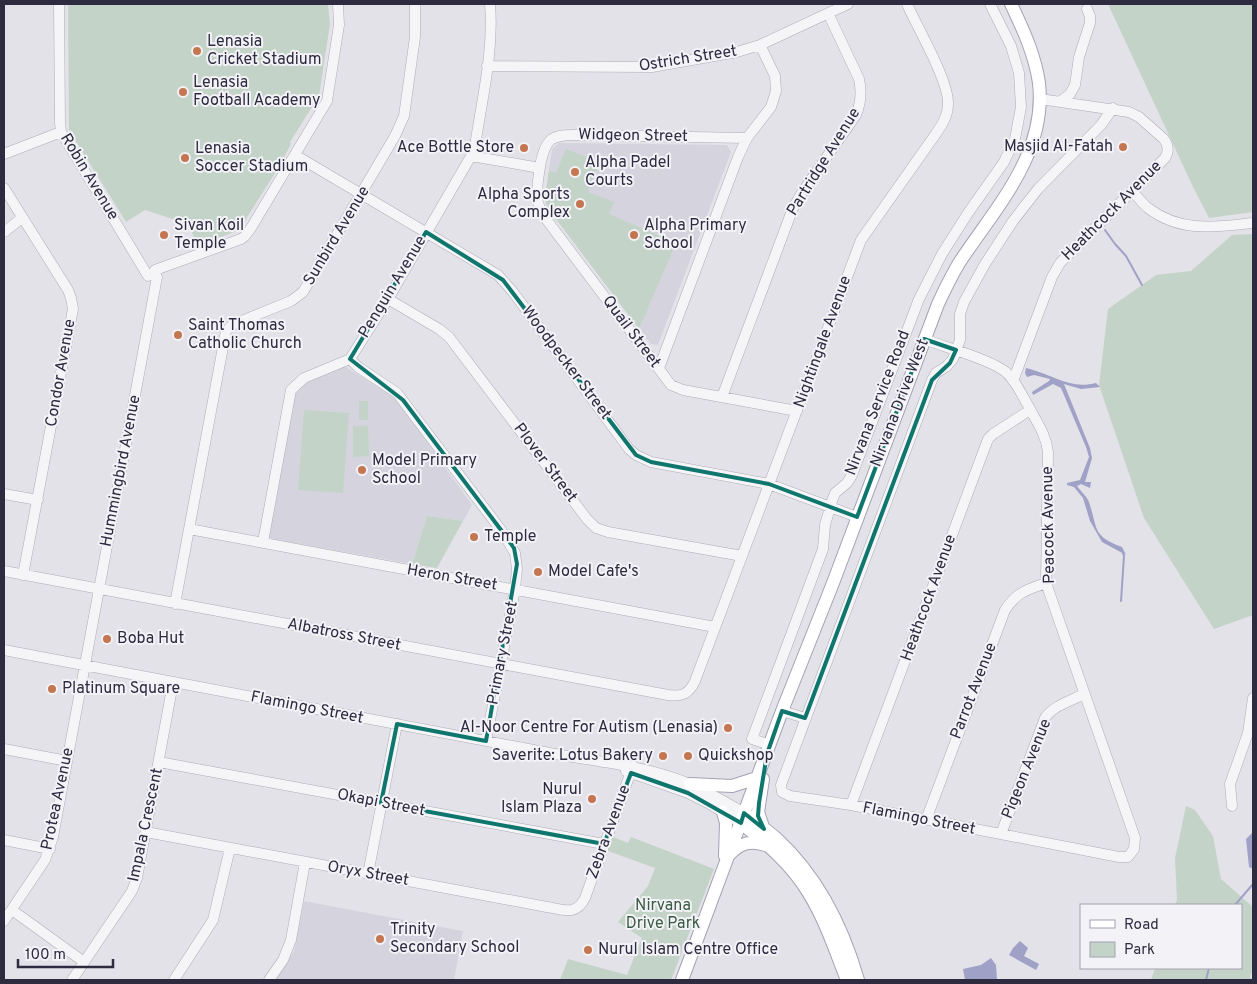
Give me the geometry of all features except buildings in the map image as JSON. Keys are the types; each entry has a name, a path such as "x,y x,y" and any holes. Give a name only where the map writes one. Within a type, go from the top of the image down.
{"main road":[{"name":"Nirvana Drive West","path":"682,980 782,710 833,583 924,339 951,278 1027,160 1038,127 1039,82 1033,56 1011,4"},
{"path":"764,829 759,820 758,812 768,750"},
{"path":"690,784 732,786 757,778"},
{"path":"723,812 726,822 727,858"},
{"path":"743,818 764,829 777,839 800,864 827,902 846,944 858,980"},
{"path":"743,818 808,891 829,934 847,980"},
{"path":"727,858 740,845 758,842 770,847"}],"street":[{"name":"Robin Avenue","path":"59,4 61,132 136,255 153,274"},
{"path":"153,274 169,265 245,236 295,155 328,96 339,25 338,4"},
{"name":"Sunbird Avenue","path":"175,604 226,331 239,322 291,301 303,292 361,194 402,122 415,37 415,4"},
{"name":"Penguin Avenue","path":"350,359 388,299 471,156 487,66 490,4"},
{"name":"Ostrich Street","path":"487,66 652,68 737,52 760,45 848,4"},
{"name":"Nightingale Avenue","path":"684,695 695,682 861,240 939,130 947,113 946,86 907,4"},
{"name":"Nirvana Service Road","path":"768,750 752,739 823,549 825,525 835,493 847,483 852,475 922,291 942,254 1004,162 1015,139 1021,107 1019,73 1011,46 990,4"},
{"path":"1061,101 1070,94 1075,85 1079,56 1090,22 1090,16 1086,8"},
{"name":"Partridge Avenue","path":"722,397 793,208 856,115 860,105 861,87 859,79 828,13"},
{"path":"659,368 738,157 747,138 771,107 776,91 775,76 760,45"},
{"name":"Heathcock Avenue","path":"1014,381 1056,269 1167,155 1168,147 1164,139 1139,117 1129,112 1113,108 1040,99"},
{"path":"782,710 805,718 932,380 936,373 950,363 956,350 960,334 960,314 964,302 1008,228 1038,189 1101,125 1113,108"},
{"path":"4,154 61,132"},
{"name":"Widgeon Street","path":"540,168 548,142 564,136 747,138"},
{"name":"Woodpecker Street","path":"295,155 492,271 503,280 636,455 652,462 769,484 857,517"},
{"path":"471,156 540,168"},
{"name":"Quail Street","path":"540,168 537,198 542,213 674,387 797,411"},
{"name":"Condor Avenue","path":"4,188 68,290 72,304 72,315 23,575"},
{"path":"1132,191 1148,208 1170,221 1186,226 1201,228 1253,224"},
{"path":"4,232 22,218"},
{"name":"Hummingbird Avenue","path":"84,665 152,300 153,274"},
{"name":"Plover Street","path":"388,299 439,329 449,337 587,520 596,528 608,532 742,556"},
{"name":"Peacock Avenue","path":"924,339 997,366 1007,373 1014,381 1046,437 1048,452 1046,583 1135,838 1132,854"},
{"path":"263,542 291,390 304,378 350,359"},
{"name":"Primary Street","path":"350,359 358,367 398,393 514,548 517,558 515,589 486,741"},
{"name":"Heathcock Avenue","path":"851,805 988,439 992,434 1030,410"},
{"path":"4,494 38,500"},
{"name":"Heron Street","path":"189,529 715,627"},
{"name":"Albatross Street","path":"4,571 668,695 684,695"},
{"name":"Parrot Avenue","path":"926,820 1005,610 1011,600 1021,592 1046,583"},
{"name":"Flamingo Street","path":"4,650 611,764 690,784 743,818"},
{"name":"Protea Avenue","path":"4,921 45,860 50,849 84,665"},
{"name":"Impala Crescent","path":"72,980 135,885 173,683"},
{"name":"Pigeon Avenue","path":"1001,834 1045,718 1055,708 1084,694"},
{"path":"1232,806 1230,784 1248,733 1253,698"},
{"name":"Flamingo Street","path":"805,718 781,785 782,792 790,796 851,805 1119,857 1128,857 1132,854"},
{"path":"368,874 396,724"},
{"path":"4,749 67,761"},
{"name":"Okapi Street","path":"159,762 604,844"},
{"name":"Flamingo Street","path":"632,770 688,793 723,812 743,818"},
{"name":"Zebra Avenue","path":"585,898 632,770"},
{"name":"Oryx Street","path":"146,832 573,911 579,908 585,898"},
{"path":"4,840 50,849"},
{"path":"174,980 213,920 230,848"},
{"path":"269,980 283,960 292,940 305,862"},
{"path":"12,910 84,962"}],"highlighted area":[{"path":"426,232 503,280 636,455 651,462 769,484 857,517 924,339 956,350 950,363 932,380 805,718 782,711 767,754 759,803 758,816 764,829 744,813 741,823 688,793 631,773 604,844 381,803 397,724 486,741 517,564 514,548 403,400 350,359"}],"shaded area":[{"name":"Alpha Primary School","path":"559,143 727,145 731,152 658,345 651,344 547,207 545,197 552,149"},
{"name":"Model Primary School","path":"344,366 395,397 472,505 463,521 427,516 412,564 266,538 293,389"},
{"name":"Trinity Secondary School","path":"304,901 463,931 454,980 275,980 294,951"}],"green space":[{"path":"68,4 328,4 330,24 319,96 290,142 291,144 280,165 239,230 198,246 188,224 145,210 126,222 69,130"},
{"path":"1108,4 1253,4 1253,212 1209,218"},
{"path":"566,149 599,162 588,192 614,202 609,214 676,243 639,329 547,207 545,197 549,171 556,173"},
{"path":"1253,234 1253,615 1214,629 1144,518 1099,385 1108,309 1156,275 1191,271 1232,235"},
{"path":"359,401 368,401 368,420 359,420"},
{"path":"304,410 349,413 343,493 298,490"},
{"path":"353,426 368,426 369,456 353,457"},
{"path":"427,516 463,521 437,568 412,564"},
{"path":"1186,806 1195,810 1213,836 1221,879 1253,907 1253,970 1250,976 1252,980 1151,980 1155,969 1242,969 1242,904 1175,904 1177,900 1175,858"},
{"name":"Nirvana Drive Park","path":"611,836 628,843 631,837 714,869 671,980 560,980 568,959 627,975 642,938 618,922 648,886 655,868 608,851"}],"water":[{"path":"1026,368 1069,383 1087,385 1096,383 1100,387 1081,389 1064,384 1090,448 1092,458 1085,482 1091,482 1090,488 1081,484 1077,486 1089,502 1095,525 1101,535 1122,547 1126,555 1102,542 1090,521 1083,498 1074,487 1067,485 1067,483 1080,480 1089,457 1061,388 1053,384 1033,395 1032,392 1050,379 1034,375 1027,377 1025,373"},
{"path":"1253,832 1253,869 1249,867 1246,839"},
{"path":"1020,941 1028,948 1024,956 1039,964 1036,970 1009,955"},
{"path":"991,958 996,965 997,980 965,980 963,969 981,965"}],"waterway":[{"path":"1105,230 1126,256 1142,285"},
{"path":"1121,601 1123,553"},
{"path":"1236,904 1253,884"},
{"path":"1206,980 1209,969"}],"place":[{"name":"Lenasia Cricket Stadium","path":"197,51"},
{"name":"Lenasia Football Academy","path":"183,92"},
{"name":"Masjid Al-Fatah","path":"1123,147"},
{"name":"Ace Bottle Store","path":"524,148"},
{"name":"Lenasia Soccer Stadium","path":"185,158"},
{"name":"Alpha Padel Courts","path":"575,172"},
{"name":"Alpha Sports Complex","path":"580,204"},
{"name":"Sivan Koil Temple","path":"164,235"},
{"name":"Alpha Primary School","path":"634,235"},
{"name":"Saint Thomas Catholic Church","path":"178,335"},
{"name":"Model Primary School","path":"362,470"},
{"name":"Temple","path":"474,537"},
{"name":"Model Cafe's","path":"538,572"},
{"name":"Boba Hut","path":"107,639"},
{"name":"Platinum Square","path":"52,689"},
{"name":"Al-Noor Centre For Autism (Lenasia)","path":"728,728"},
{"name":"Saverite: Lotus Bakery","path":"663,756"},
{"name":"Quickshop","path":"688,756"},
{"name":"Nurul Islam Plaza","path":"592,799"},
{"name":"Trinity Secondary School","path":"380,939"},
{"name":"Nurul Islam Centre Office","path":"588,950"}]}
